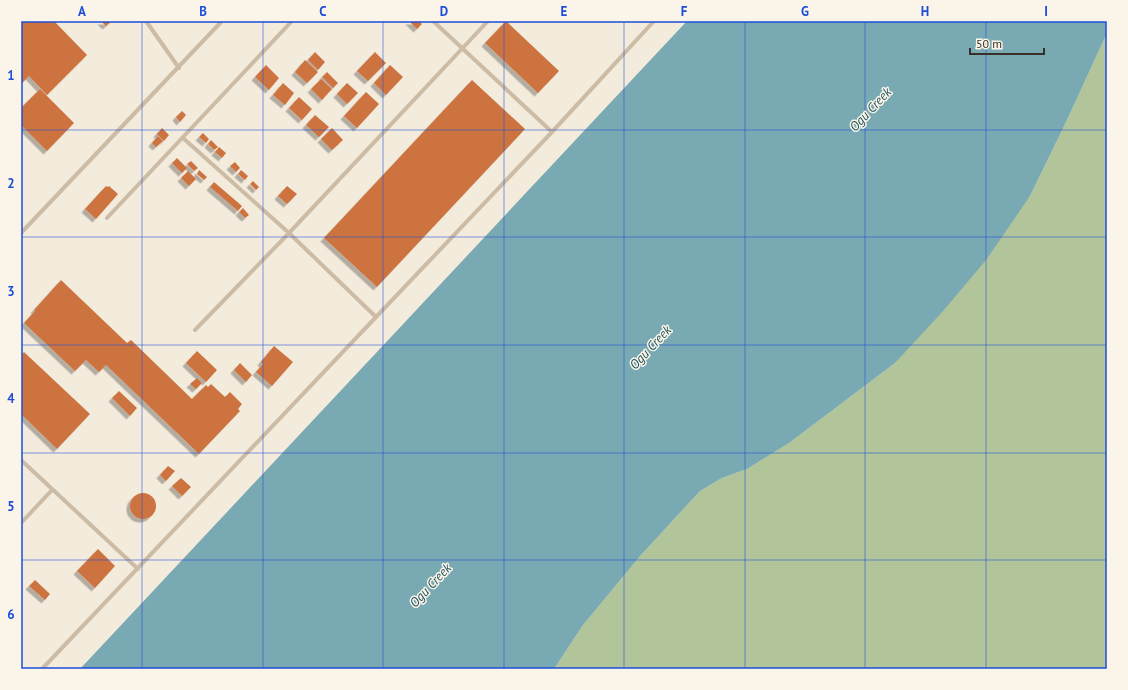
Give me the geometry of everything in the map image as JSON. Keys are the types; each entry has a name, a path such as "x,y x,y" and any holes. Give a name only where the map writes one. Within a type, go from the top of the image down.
{"lane":[{"path":"146,21 179,68"},
{"path":"21,233 222,21"},
{"path":"107,218 292,21"},
{"path":"432,21 552,132"},
{"path":"195,330 289,233 488,21"},
{"path":"42,669 552,132 654,21"},
{"path":"183,138 289,233 376,316"},
{"path":"21,460 138,569"},
{"path":"21,523 52,490"}],"green space":[{"path":"1107,33 1107,669 554,669 583,625 641,555 700,491 722,478 747,469 789,443 895,363 1030,196"}],"water":[{"name":"Ogu Creek","path":"687,21 1107,21 1107,33 1030,196 986,260 943,311 895,363 789,443 747,469 722,478 700,491 641,555 583,625 554,669 80,669"}],"building":[{"path":"21,21 54,21 87,55 47,95 29,76 21,84"},
{"path":"101,21 112,21 106,26"},
{"path":"409,21 419,21 422,24 417,29"},
{"path":"506,21 559,71 538,93 485,43"},
{"path":"315,52 325,62 318,70 308,60"},
{"path":"375,52 386,63 368,81 357,71"},
{"path":"305,60 318,72 307,83 295,72"},
{"path":"266,65 279,78 269,90 255,77"},
{"path":"390,65 403,77 386,95 374,83"},
{"path":"327,72 338,83 333,88 322,77"},
{"path":"321,79 332,89 322,100 311,89"},
{"path":"472,80 525,129 377,287 324,238"},
{"path":"283,83 294,93 285,105 273,95"},
{"path":"347,83 358,93 347,104 337,94"},
{"path":"40,89 74,123 47,151 21,125 21,108"},
{"path":"366,92 379,104 357,128 344,116"},
{"path":"299,97 312,109 302,120 289,108"},
{"path":"182,111 186,115 180,122 176,117"},
{"path":"315,115 329,127 319,137 306,125"},
{"path":"162,128 169,135 164,141 157,134"},
{"path":"332,128 343,140 332,150 321,139"},
{"path":"203,133 209,139 206,143 199,137"},
{"path":"158,136 163,141 156,147 152,143"},
{"path":"211,140 218,147 214,150 208,144"},
{"path":"219,147 226,153 222,158 215,152"},
{"path":"177,158 187,168 182,173 172,163"},
{"path":"191,161 198,168 194,171 187,164"},
{"path":"235,162 240,168 236,172 230,166"},
{"path":"199,170 207,177 204,180 197,174"},
{"path":"241,170 248,176 245,180 238,174"},
{"path":"188,171 196,179 189,186 181,178"},
{"path":"253,181 259,187 256,190 250,184"},
{"path":"214,182 242,206 238,211 210,187"},
{"path":"106,186 109,186 118,194 96,219 85,209"},
{"path":"287,186 297,194 287,204 278,196"},
{"path":"243,208 249,215 245,218 239,212"},
{"path":"61,280 127,343 131,340 192,399 206,385 208,387 211,384 225,397 230,392 242,404 238,409 240,411 199,454 106,365 99,372 86,360 75,371 24,323"},
{"path":"274,346 293,362 272,386 256,372 263,364 261,362"},
{"path":"197,351 217,370 206,382 186,363"},
{"path":"24,352 90,414 57,449 21,414 21,355"},
{"path":"240,363 252,375 246,382 234,370"},
{"path":"197,378 202,383 196,389 190,384"},
{"path":"119,391 137,408 130,416 112,398"},
{"path":"168,466 175,471 166,481 160,475"},
{"path":"181,478 191,487 182,496 172,486"},
{"path":"143,493 152,497 156,506 152,515 143,519 134,515 130,506 134,497"},
{"path":"98,549 115,566 95,588 77,571"},
{"path":"35,580 50,594 45,600 29,586"}]}
